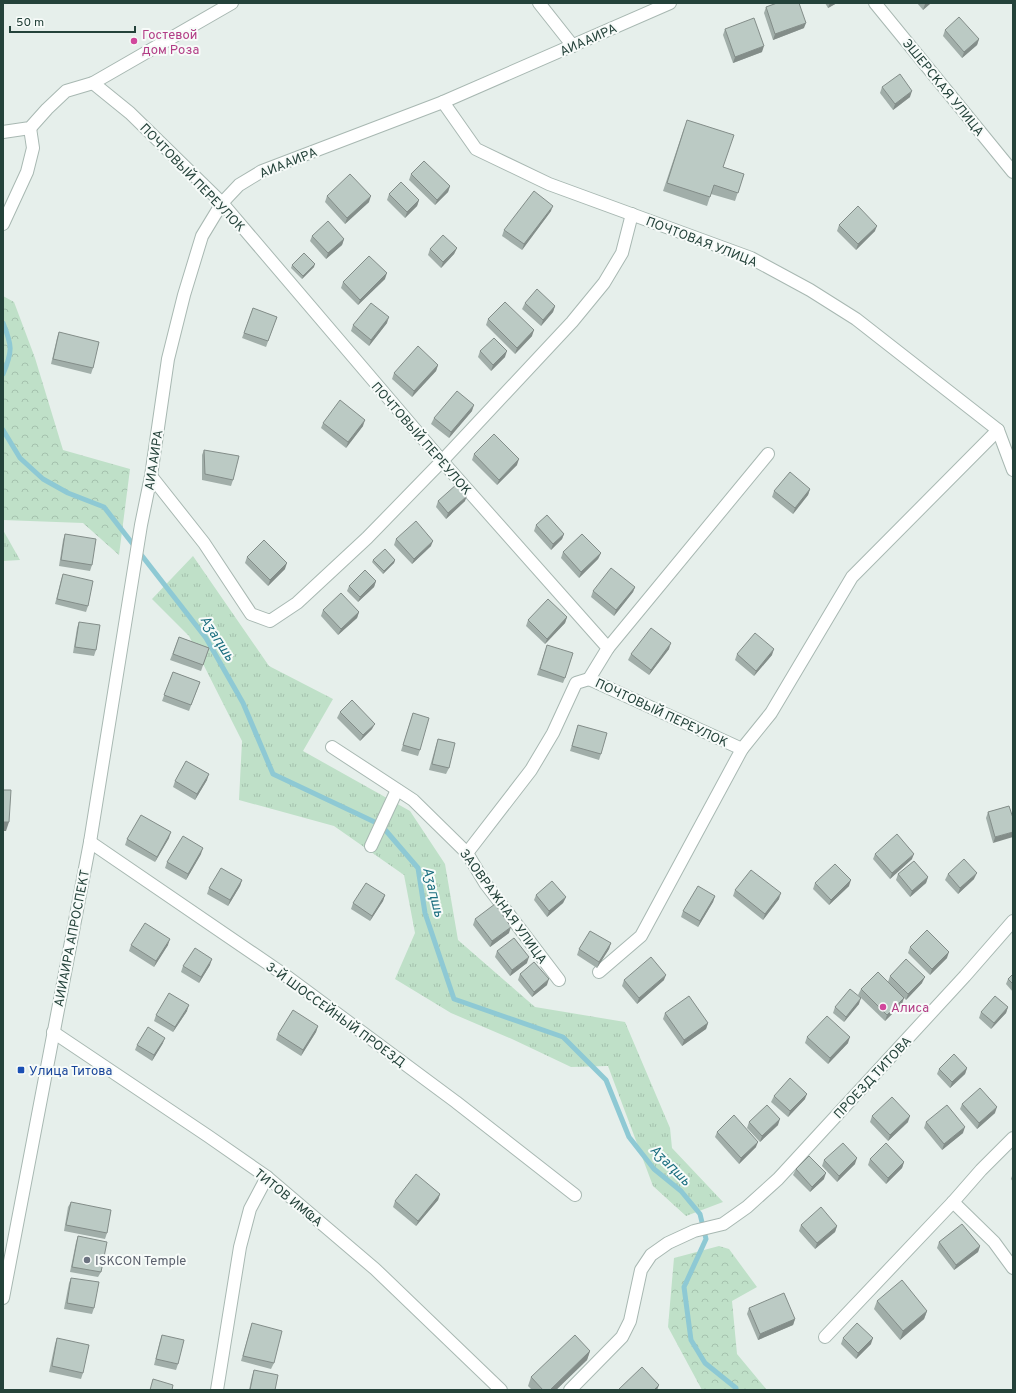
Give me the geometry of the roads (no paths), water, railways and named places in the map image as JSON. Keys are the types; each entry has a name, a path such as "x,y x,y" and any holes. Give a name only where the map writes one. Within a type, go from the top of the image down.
{"street":[{"path":"3,132 30,128 66,91 93,83 232,3"},
{"path":"540,3 573,46"},
{"name":"АИААИРА","path":"133,577 141,525 151,476 168,359 184,295 202,236 222,203 239,185 262,171 443,102 670,3"},
{"name":"ЭШЕРСКАЯ УЛИЦА","path":"875,3 1013,172"},
{"name":"ПОЧТОВЫЙ ПЕРЕУЛОК","path":"93,83 130,113 222,203 442,461 608,648 589,679 742,749"},
{"name":"ПОЧТОВАЯ УЛИЦА","path":"443,102 476,149 549,184 751,258 810,290 856,319 998,430"},
{"path":"3,224 27,172 33,148 30,128"},
{"path":"151,476 204,543 251,614 270,621 297,604 367,538 442,461 572,322 604,282 622,253 632,214"},
{"path":"599,972 641,936 742,749 771,713 852,577 998,430 1013,470"},
{"path":"608,648 768,454"},
{"name":"АИИАИРА АПРОСПЕКТ","path":"3,1298 90,842 133,577"},
{"path":"467,853 531,770 553,733 576,683 589,679"},
{"name":"ЗАОВРАЖНАЯ УЛИЦА","path":"332,747 413,800 467,853 485,883 559,980"},
{"path":"371,846 397,790"},
{"name":"3-Й ШОССЕЙНЫЙ ПРОЕЗД","path":"90,842 290,978 456,1102 575,1195"},
{"name":"ПРОЕЗД ТИТОВА","path":"570,1390 622,1337 630,1321 641,1270 651,1255 668,1243 694,1231 723,1224 747,1207 778,1179 965,976 1013,921"},
{"name":"ТИТОВ ИМҨА","path":"53,1032 267,1177 375,1269 496,1388"},
{"path":"825,1337 953,1202 981,1170 1013,1138"},
{"path":"217,1390 240,1247 250,1209 267,1177"},
{"path":"953,1202 994,1242 1013,1268"}],"waterway":[{"name":"Аӡаԥшь","path":"3,323 10,343 10,354 3,374"},
{"name":"Аӡаԥшь","path":"3,430 20,458 43,479 68,493 104,507 206,638 243,703 273,774 381,825 418,868 425,913 454,999 563,1037 606,1080 629,1137 654,1169 681,1191 700,1214 706,1239 684,1287 691,1340 705,1363 736,1388 736,1390"}],"place":[{"name":"Гостевой дом Роза","path":"134,41"},
{"name":"Алиса","path":"883,1007"},
{"name":"Улица Титова","path":"21,1070"},
{"name":"ISKCON Temple","path":"87,1260"}]}
